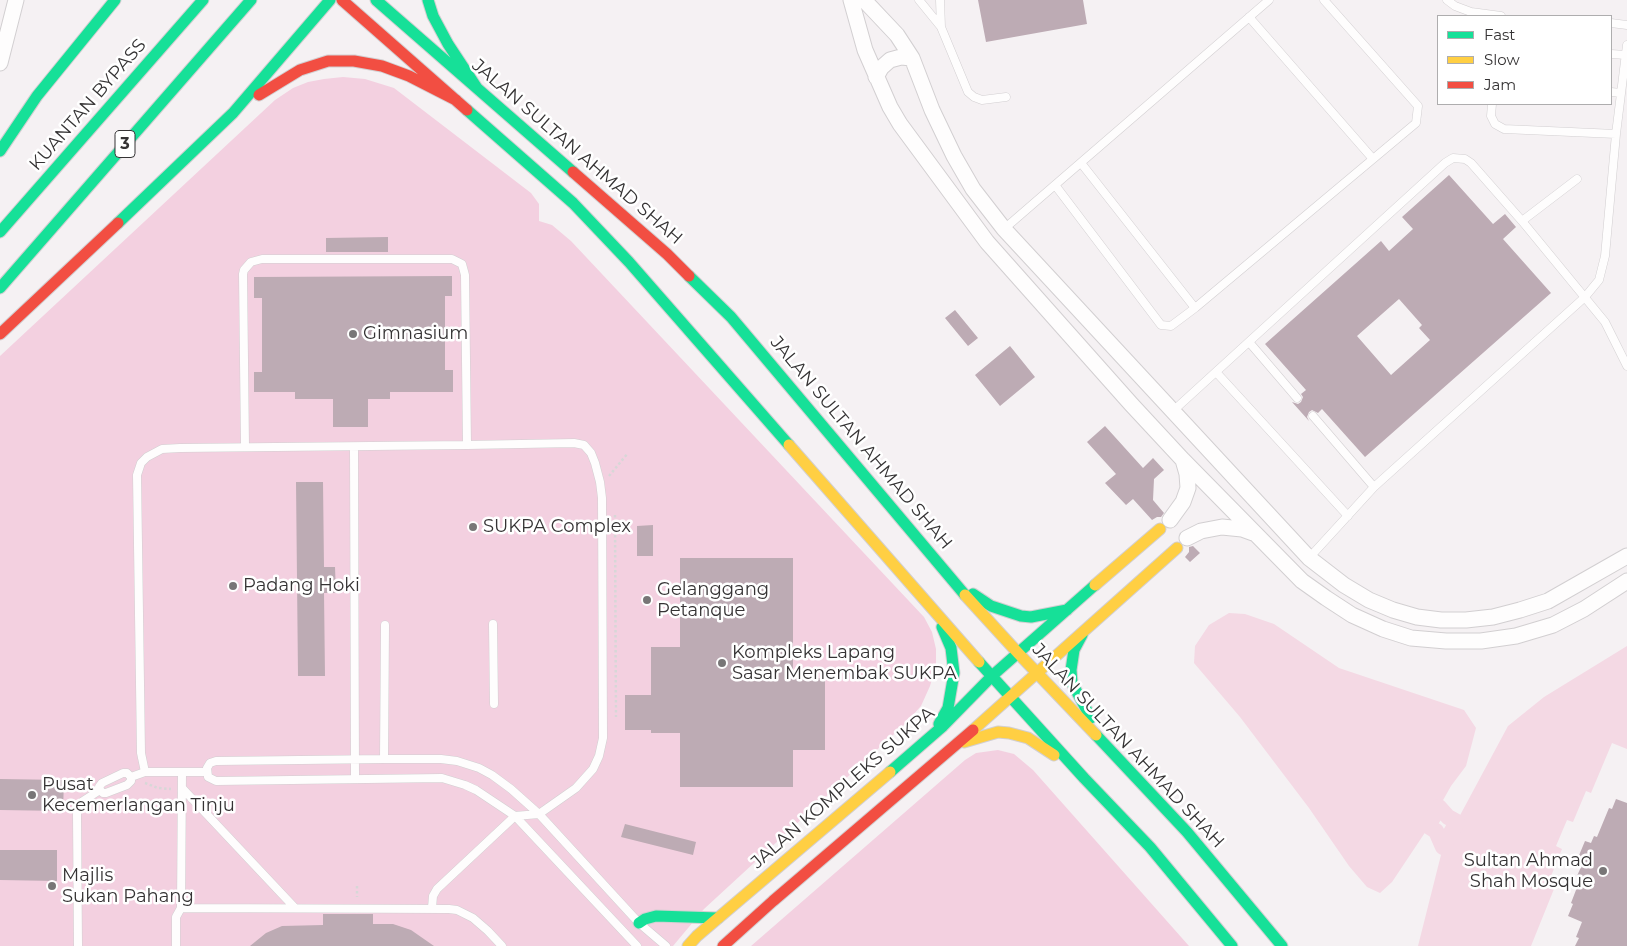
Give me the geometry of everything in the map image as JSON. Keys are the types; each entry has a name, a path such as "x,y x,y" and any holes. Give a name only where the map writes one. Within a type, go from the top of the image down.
{"main road":[{"path":"0,150 36,96 115,0"},
{"name":"KUANTAN BYPASS","path":"0,232 203,0"},
{"name":"3","path":"0,288 251,0"},
{"path":"0,334 173,172 233,113 330,0"},
{"path":"342,0 572,203 629,262 926,602 1012,695 1084,778 1150,846 1232,946"},
{"name":"JALAN SULTAN AHMAD SHAH","path":"376,0 667,254 732,317 956,584 1018,654 1187,832 1282,946"},
{"path":"428,0 433,16 448,44 478,88"},
{"path":"233,113 269,88 300,70 328,61 354,61 382,66 409,76 456,100"},
{"name":"JALAN KOMPLEKS SUKPA","path":"688,946 718,918 943,726 993,675 1165,524"},
{"path":"723,946 957,744 1182,543"},
{"path":"956,584 991,606 1015,615 1031,617 1069,609"},
{"path":"923,743 940,724 945,715 954,673 951,648 944,628 926,602"},
{"path":"1085,630 1074,650 1071,670 1072,683 1108,748"},
{"path":"957,744 998,732 1019,736 1036,743 1084,778"},
{"path":"639,923 656,916 718,918"}],"street":[{"path":"851,0 865,50 876,77 900,124 987,242 1183,460 1302,581 1352,615 1383,629 1411,638 1446,641 1481,641 1516,636 1553,625 1584,609 1627,582"},
{"path":"864,0 897,35 912,58 932,110 954,156 974,189 1004,229 1309,558 1344,585 1369,600 1417,617 1441,620 1466,620 1492,617 1548,600 1627,556"},
{"path":"0,63 10,8"},
{"path":"876,77 881,68 890,60 901,57 912,58"},
{"path":"1165,524 1183,502 1188,488 1183,460"},
{"path":"1182,543 1201,531 1222,527 1242,529 1255,534"}],"lane":[{"path":"919,0 941,27 968,92 982,100 1006,97"},
{"path":"940,0 941,27"},
{"path":"1004,229 1269,0"},
{"path":"1055,185 1160,325 1171,326 1416,123 1418,106 1324,0"},
{"path":"1448,0 1455,6 1471,12 1493,15"},
{"path":"1249,17 1373,159"},
{"path":"1612,24 1627,24"},
{"path":"1309,558 1374,488 1585,297 1599,280 1602,272 1627,45"},
{"path":"1612,54 1626,55"},
{"path":"1612,92 1621,93"},
{"path":"1492,105 1491,116 1495,124 1504,129 1616,134"},
{"path":"1173,411 1445,163 1453,158 1471,163 1522,220 1604,322 1625,362"},
{"path":"1081,163 1195,308"},
{"path":"1522,220 1578,179"},
{"path":"245,447 243,274 251,262 262,259 452,259 462,264 465,274 467,445"},
{"path":"1249,342 1297,398"},
{"path":"1216,372 1348,516"},
{"path":"1313,416 1374,488"},
{"path":"100,790 106,793 127,785 138,775 141,753 138,469 146,458 154,452 162,449 245,447 354,447 574,442 584,445 591,453 600,482 602,498 604,738 602,747 593,769 576,788 539,814 515,816 437,889 433,896 432,908"},
{"path":"354,447 355,779"},
{"path":"494,624 494,704"},
{"path":"384,759 386,625"},
{"path":"637,946 515,816 476,790 442,778 216,781 210,779 206,772 207,768 210,763 216,761 384,759 441,759 457,761 479,768 504,785 539,814 639,923 666,946"},
{"path":"78,946 77,814 83,801 100,790 99,787 102,783 123,773 138,775 206,772"},
{"path":"176,946 176,917 181,908 182,773"},
{"path":"183,789 295,908"},
{"path":"181,908 449,909 466,914 485,927 502,946"}],"path":[{"path":"605,472 606,479 628,453"},
{"path":"614,511 616,523 615,723"},
{"path":"138,775 150,786 183,789"}],"shaded area":[{"name":"SUKPA Complex","path":"343,77 365,79 394,88 531,193 539,204 539,221 552,225 571,241 924,617 932,632 936,649 936,666 930,686 921,706 905,724 704,909 673,946 0,946 0,356 275,100 293,88 308,82"},
{"path":"1229,613 1245,614 1274,624 1339,668 1464,710 1476,728 1466,766 1451,786 1424,834 1392,882 1380,893 1367,887 1349,866 1309,808 1240,717 1194,663 1195,646 1209,625"},
{"path":"1627,646 1627,749 1612,743 1591,793 1586,791 1573,822 1567,820 1556,846 1562,849 1549,881 1556,884 1531,946 1418,946 1443,847 1508,726 1544,697"},
{"path":"998,750 1014,754 1033,770 1189,946 751,946 965,760 976,753"}],"building":[{"path":"978,0 1083,0 1087,24 986,42"},
{"path":"1449,175 1493,224 1505,214 1516,227 1503,239 1551,293 1365,457 1322,409 1318,413 1312,410 1309,412 1307,417 1309,421 1292,402 1298,404 1301,402 1303,397 1301,394 1306,390 1265,344 1381,241 1389,251 1413,229 1402,217","holes":["1399,299 1422,325 1419,328 1430,340 1391,375 1357,336"]},
{"path":"388,237 388,252 326,252 326,238"},
{"name":"Gimnasium","path":"452,276 452,296 445,296 445,370 453,370 453,392 390,392 390,399 368,399 368,427 333,427 333,399 295,399 295,392 254,392 254,372 262,372 262,298 254,298 254,277"},
{"path":"955,310 978,338 968,346 945,318"},
{"path":"1010,346 1035,377 1000,406 975,375"},
{"path":"1105,426 1143,468 1153,458 1164,470 1154,479 1153,500 1164,513 1161,517 1152,520 1133,499 1126,505 1105,483 1116,474 1087,442"},
{"path":"296,482 323,482 324,567 335,567 336,593 324,593 325,676 298,676"},
{"path":"653,525 653,556 637,556 637,526"},
{"path":"1193,546 1200,553 1190,562 1185,557 1189,552 1189,547"},
{"name":"Kompleks Lapang Sasar Menembak SUKPA","path":"680,558 793,558 793,678 825,678 825,750 793,750 793,787 680,787 680,733 651,733 651,730 625,730 625,695 651,695 651,647 680,647"},
{"name":"Pusat Kecemerlangan Tinju","path":"0,779 64,780 63,811 0,810"},
{"name":"Sultan Ahmad Shah Mosque","path":"1616,799 1627,803 1627,946 1575,946 1579,938 1576,937 1582,922 1568,916 1581,877 1577,876 1581,867 1575,865 1585,841 1591,843 1594,836 1597,837 1609,808 1612,809"},
{"path":"625,824 696,842 693,855 621,837"},
{"path":"0,850 57,850 57,881 0,880"},
{"path":"323,914 373,914 373,924 393,924 411,930 434,946 250,946 266,933 282,926 323,925"}],"waterway":[{"path":"1439,807 1448,817 1457,822 1443,847 1436,831 1428,826 1439,807"}],"traffic: fast":[{"path":"0,151 37,96 115,0"},
{"path":"0,232 203,0"},
{"path":"0,288 251,0"},
{"path":"118,223 233,113 330,0"},
{"path":"376,0 573,172"},
{"path":"428,0 433,16 448,44 477,88"},
{"path":"467,110 573,203 629,262 789,445"},
{"path":"689,276 731,317 965,595"},
{"path":"890,772 943,726 993,675 1095,585"},
{"path":"973,594 991,606 1021,616 1031,617 1067,610"},
{"path":"939,724 948,708 954,673 951,648 942,627"},
{"path":"1082,635 1074,650 1071,670 1072,683 1091,718"},
{"path":"979,662 1084,778 1150,847 1232,946"},
{"path":"1096,735 1187,832 1282,946"},
{"path":"639,923 656,916 718,918"}],"traffic: slow":[{"path":"789,445 979,662"},
{"path":"1095,585 1160,529"},
{"path":"973,730 1177,548"},
{"path":"965,595 1096,735"},
{"path":"964,742 998,732 1009,733 1028,738 1054,755"},
{"path":"688,946 697,936 890,772"}],"traffic: jam":[{"path":"342,0 467,110"},
{"path":"259,95 300,70 328,61 354,61 382,66 409,76 456,100"},
{"path":"573,172 667,254 689,276"},
{"path":"0,334 118,223"},
{"path":"723,946 973,730"}],"place":[{"name":"Gimnasium","path":"353,334"},
{"name":"SUKPA Complex","path":"473,527"},
{"name":"Padang Hoki","path":"233,586"},
{"name":"Gelanggang Petanque","path":"647,600"},
{"name":"Kompleks Lapang Sasar Menembak SUKPA","path":"722,663"},
{"name":"Pusat Kecemerlangan Tinju","path":"32,795"},
{"name":"Sultan Ahmad Shah Mosque","path":"1603,871"},
{"name":"Majlis Sukan Pahang","path":"52,886"}]}
